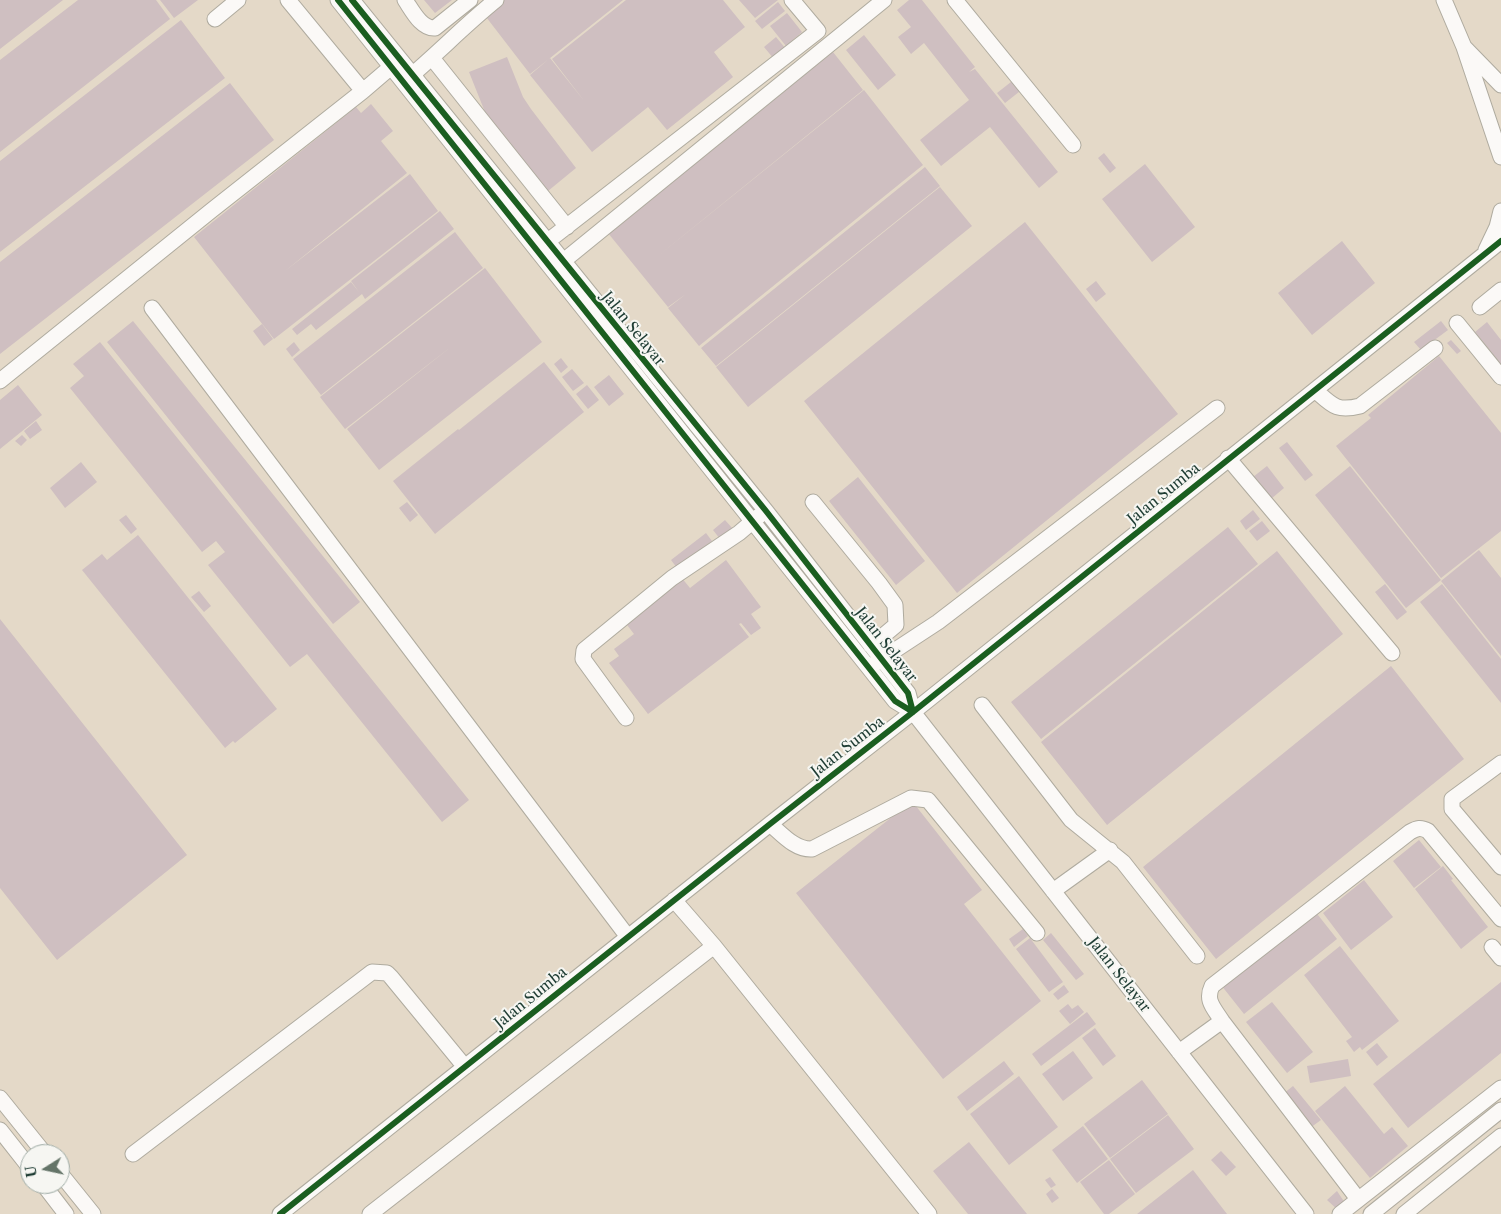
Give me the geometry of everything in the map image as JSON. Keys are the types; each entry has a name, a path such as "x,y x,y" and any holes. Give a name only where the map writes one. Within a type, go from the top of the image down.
{"street":[{"path":"215,19 238,0"},
{"path":"288,0 363,90"},
{"name":"Jalan Selayar","path":"338,0 396,63"},
{"name":"Jalan Selayar","path":"352,0 396,63 623,348 700,443 766,511 871,646 875,664"},
{"path":"404,0 424,25 431,28 435,28 470,0"},
{"path":"408,78 432,58 474,17 496,0"},
{"path":"542,246 818,31 792,0"},
{"path":"557,265 884,0"},
{"path":"955,0 1073,145"},
{"path":"1444,0 1464,47 1501,157"},
{"path":"1464,47 1501,85"},
{"path":"432,58 567,226"},
{"path":"0,381 396,63"},
{"path":"1484,254 1497,227 1501,211"},
{"name":"Jalan Sumba","path":"280,1214 913,712 1501,241"},
{"path":"1480,307 1501,290"},
{"path":"152,308 628,937"},
{"path":"1457,323 1501,377"},
{"path":"1314,390 1333,407 1346,409 1360,406 1435,348"},
{"path":"875,664 951,612 1217,408"},
{"name":"Jalan Selayar","path":"700,443 752,522 875,664 908,693 913,712 1306,1214"},
{"path":"1228,458 1392,653"},
{"path":"813,502 879,583 895,606 896,625 908,641"},
{"path":"626,718 583,659 584,650 672,578 766,511"},
{"path":"871,646 896,625"},
{"path":"982,705 1072,820 1123,862 1197,956"},
{"path":"1500,863 1452,809 1452,799 1501,763"},
{"path":"770,824 792,844 805,850 812,849 912,798 928,800 1038,933"},
{"path":"1358,1199 1222,1021 1209,1000 1208,994 1212,986 1410,832 1418,828 1428,830 1501,919"},
{"path":"1053,891 1110,850"},
{"path":"674,900 714,946 929,1214"},
{"path":"370,1214 714,946"},
{"path":"133,1154 372,972 387,972 391,976 465,1067"},
{"path":"1179,1052 1222,1021"},
{"path":"1340,1214 1501,1088"},
{"path":"0,1098 37,1144"},
{"path":"1371,1214 1501,1110"},
{"path":"0,1130 20,1155"},
{"path":"1404,1214 1501,1136"},
{"path":"70,1185 93,1214"},
{"path":"51,1194 66,1214"}],"building":[{"path":"0,0 63,0 0,49"},
{"path":"78,0 156,0 170,19 0,152 0,60"},
{"path":"160,0 198,0 174,18"},
{"path":"424,0 452,0 435,13"},
{"path":"499,0 623,0 530,74 483,13"},
{"path":"626,0 723,0 745,27 714,52 733,77 667,130 648,107 592,152 530,75 550,58 585,102 552,59"},
{"path":"739,0 778,0 755,18"},
{"path":"909,0 922,0 975,67 969,72 975,69 1058,172 1039,188 990,127 941,166 920,140 969,100 924,43 911,54 898,37 911,27 897,10"},
{"path":"778,2 785,11 762,29 755,21"},
{"path":"787,13 802,32 786,46 770,26"},
{"path":"181,20 225,78 0,252 0,161"},
{"path":"864,35 896,75 878,90 846,50"},
{"path":"776,37 786,49 774,59 764,47"},
{"path":"833,52 863,90 653,260 864,90 923,165 699,346 668,308 686,294 668,307 608,233"},
{"path":"507,57 523,97 576,168 548,191 485,112 469,72"},
{"path":"1016,78 1024,88 1005,103 997,93"},
{"path":"230,83 274,140 0,354 0,262"},
{"path":"371,104 393,131 381,141 407,173 285,271 410,174 438,211 274,339 194,237 356,107 361,113"},
{"path":"1104,153 1116,168 1110,173 1098,158"},
{"path":"1145,164 1195,227 1152,262 1102,199"},
{"path":"925,167 940,186 716,366 701,348"},
{"path":"940,187 972,226 748,407 716,367"},
{"path":"440,211 454,229 365,299 362,294 316,330 311,324 297,335 292,329 351,282 359,292 351,281"},
{"path":"1025,222 1178,414 957,593 804,401"},
{"path":"455,232 483,268 321,395 293,359"},
{"path":"1342,241 1375,283 1312,335 1278,293"},
{"path":"485,268 542,342 379,470 347,429 452,346 345,429 320,397"},
{"path":"1096,281 1106,294 1096,302 1086,289"},
{"path":"133,321 360,602 333,624 107,342"},
{"path":"1441,321 1448,330 1421,350 1414,342"},
{"path":"1487,322 1501,340 1501,365 1475,332"},
{"path":"262,324 273,339 264,346 253,331"},
{"path":"1451,340 1461,351 1457,354 1447,343"},
{"path":"100,342 469,800 442,822 307,654 290,667 208,565 225,552 216,541 202,552 70,388 84,376 73,364"},
{"path":"294,342 300,350 292,357 286,349"},
{"path":"1439,356 1501,433 1501,531 1441,578 1336,446 1371,418 1368,415"},
{"path":"561,358 568,367 561,373 554,364"},
{"path":"544,362 584,412 435,534 393,481"},
{"path":"572,369 584,383 573,391 562,377"},
{"path":"609,375 624,394 609,406 594,387"},
{"path":"18,385 42,415 0,449 0,400"},
{"path":"587,385 599,400 588,409 576,394"},
{"path":"36,421 42,430 30,439 24,431"},
{"path":"22,435 27,440 21,446 15,441"},
{"path":"1287,442 1313,475 1305,481 1279,448"},
{"path":"81,462 97,482 65,508 50,488"},
{"path":"1267,466 1284,488 1271,499 1253,477"},
{"path":"1350,466 1441,580 1406,608 1315,495"},
{"path":"858,477 925,561 896,585 829,501"},
{"path":"407,502 418,515 410,522 399,508"},
{"path":"1253,510 1260,519 1246,530 1240,521"},
{"path":"126,515 137,529 131,534 119,520"},
{"path":"725,520 733,529 720,539 713,530"},
{"path":"1262,521 1270,531 1257,541 1249,531"},
{"path":"1228,527 1258,564 1041,739 1011,702"},
{"path":"706,533 712,541 677,568 671,560"},
{"path":"138,535 277,709 235,743 233,741 225,748 82,570 102,554 107,560"},
{"path":"1479,550 1501,578 1501,656 1441,581"},
{"path":"1277,551 1343,634 1107,825 1041,742"},
{"path":"726,560 761,607 751,614 761,628 751,635 741,623 739,624 749,637 648,714 609,663 619,656 614,649 634,634 624,621 681,577 690,588"},
{"path":"1385,584 1407,612 1397,620 1375,592"},
{"path":"1442,584 1501,659 1501,703 1420,602"},
{"path":"199,591 211,606 204,612 191,597"},
{"path":"0,619 187,855 57,960 0,888"},
{"path":"1391,666 1464,759 1216,959 1143,867"},
{"path":"912,801 982,890 964,904 1041,1001 943,1079 796,893"},
{"path":"1419,840 1441,867 1414,888 1393,861"},
{"path":"1443,866 1453,879 1451,880 1488,927 1461,949 1415,889"},
{"path":"1364,880 1393,917 1351,950 1323,913"},
{"path":"1314,910 1337,939 1244,1014 1221,985"},
{"path":"1023,929 1028,936 1014,947 1009,939"},
{"path":"1051,933 1084,974 1076,980 1043,940"},
{"path":"1030,938 1063,982 1049,992 1016,949"},
{"path":"1340,946 1399,1021 1362,1050 1360,1047 1354,1052 1346,1041 1352,1037 1304,975"},
{"path":"1501,982 1501,1053 1408,1128 1373,1084"},
{"path":"1064,985 1069,992 1058,1000 1053,994"},
{"path":"1272,1002 1313,1052 1287,1073 1246,1022"},
{"path":"1068,1004 1072,1009 1078,1005 1084,1012 1070,1024 1059,1011"},
{"path":"1087,1012 1096,1024 1041,1066 1032,1054"},
{"path":"1095,1028 1116,1056 1103,1066 1082,1038"},
{"path":"1377,1043 1388,1057 1377,1066 1366,1052"},
{"path":"1073,1051 1093,1078 1063,1101 1042,1074"},
{"path":"1348,1059 1351,1076 1310,1083 1307,1066"},
{"path":"1004,1061 1014,1074 967,1111 957,1097"},
{"path":"1019,1076 1058,1127 1009,1165 970,1114"},
{"path":"1142,1080 1168,1114 1110,1158 1084,1124"},
{"path":"1293,1086 1321,1120 1310,1128 1283,1094"},
{"path":"1345,1086 1384,1134 1392,1127 1408,1146 1370,1178 1315,1111"},
{"path":"1168,1115 1194,1149 1136,1193 1110,1159"},
{"path":"1083,1126 1108,1159 1077,1183 1052,1150"},
{"path":"969,1142 1027,1214 968,1214 933,1171"},
{"path":"1221,1151 1236,1167 1226,1176 1211,1160"},
{"path":"1109,1160 1135,1194 1109,1214 1104,1214 1080,1182"},
{"path":"1193,1170 1227,1214 1137,1214"},
{"path":"1050,1177 1056,1185 1051,1188 1045,1180"},
{"path":"1052,1189 1059,1198 1052,1203 1046,1194"},
{"path":"1337,1191 1347,1206 1339,1211 1327,1200"}],"cycle path":[{"path":"338,0 895,701 913,712 908,693 766,511 352,0"},
{"path":"280,1214 913,712 1501,241"}]}
